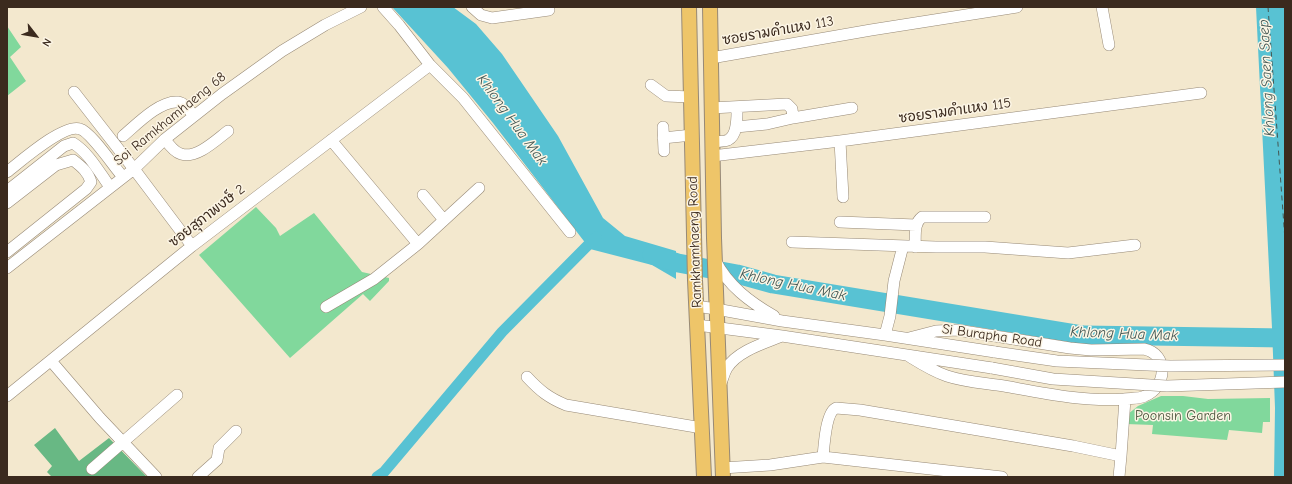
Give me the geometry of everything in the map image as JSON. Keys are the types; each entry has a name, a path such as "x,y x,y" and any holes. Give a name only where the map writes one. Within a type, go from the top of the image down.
{"main road":[{"name":"Ramkhamhaeng Road","path":"689,7 695,280 704,477"},
{"name":"Ramkhamhaeng Road","path":"710,7 715,281 723,472"}],"street":[{"name":"Soi Ramkhamhaeng 68","path":"7,268 134,168 165,139 222,94 282,51 325,25 362,7"},
{"path":"383,7 400,25 430,65 463,98 570,232"},
{"path":"472,7 481,15 492,18 550,10"},
{"name":"ซอยรามคำแหง 113","path":"711,58 871,30 1017,7"},
{"path":"1102,7 1109,45"},
{"name":"ซอยสุภาพงษ์ 2","path":"7,396 192,246 430,65"},
{"path":"651,85 666,96 691,97"},
{"path":"74,92 134,168 192,246"},
{"name":"ซอยรามคำแหง 115","path":"712,156 840,141 1201,93"},
{"path":"123,136 158,107 168,104 178,102 186,106 194,116"},
{"path":"711,108 787,104 792,109 793,118"},
{"path":"712,142 727,140 732,136 736,127 737,107"},
{"path":"736,127 767,124 852,108"},
{"path":"7,172 51,138 65,130 74,128 80,129 86,133 122,177"},
{"path":"165,139 173,149 180,154 189,155 196,154 228,131"},
{"path":"664,151 663,132 692,135"},
{"path":"79,146 86,133"},
{"path":"331,140 418,244"},
{"path":"840,141 843,197"},
{"path":"7,191 64,146 73,143 79,146 110,187"},
{"path":"7,203 56,165 73,160 82,166 89,175 91,182 86,189 7,252"},
{"path":"326,307 379,276 418,244 479,188"},
{"path":"423,195 444,220"},
{"path":"915,247 916,225 917,221 922,217 985,217"},
{"path":"840,222 916,225"},
{"path":"792,242 915,247 985,247 1068,253 1135,245"},
{"path":"885,335 890,316 894,281 903,246"},
{"path":"715,260 732,286 761,309 782,321"},
{"name":"Si Burapha Road","path":"696,306 782,321 909,338 1057,361 1170,366 1285,365"},
{"path":"697,324 992,368 1053,379 1167,386 1285,382"},
{"path":"907,355 936,372 960,379 1070,397 1103,399 1139,398 1152,393 1160,383 1161,363 1156,354 1150,350 1091,350 1070,348 957,330 936,331 909,338"},
{"path":"719,386 727,367 738,356 782,336"},
{"path":"51,361 100,418 156,477"},
{"path":"527,377 547,396 566,404 702,428"},
{"path":"92,469 177,395"},
{"path":"1119,477 1125,399"},
{"path":"823,457 828,423 832,412 836,408 860,410 1073,446 1120,456"},
{"path":"198,477 217,460 218,448 236,431"},
{"path":"723,472 823,457 1002,477"}],"green space":[{"path":"7,26 21,47 10,57 26,81 7,96"},
{"path":"256,207 276,228 280,236 314,213 362,272 389,278 389,281 370,301 363,294 290,358 199,255"},
{"name":"Poonsin Garden","path":"1161,396 1183,396 1208,399 1270,398 1270,422 1263,422 1262,433 1229,430 1227,440 1152,434 1153,425 1126,424 1128,414 1138,406"},
{"path":"55,428 79,461 109,438 147,477 52,477 47,472 52,466 34,445"}],"water":[{"path":"392,7 453,7 476,24 502,54 558,136 603,218 625,236 676,251 676,279 652,265 590,249 493,123 448,68"},
{"name":"Khlong Saen Saep","path":"1256,7 1285,7 1285,477 1274,477 1275,408 1272,328"}],"waterway":[{"path":"377,477 384,472 502,332 596,237"},
{"name":"Khlong Hua Mak","path":"652,255 678,263 737,274 773,284 1083,335 1285,338"}],"ferry route":[{"path":"1268,7 1285,240"}]}
